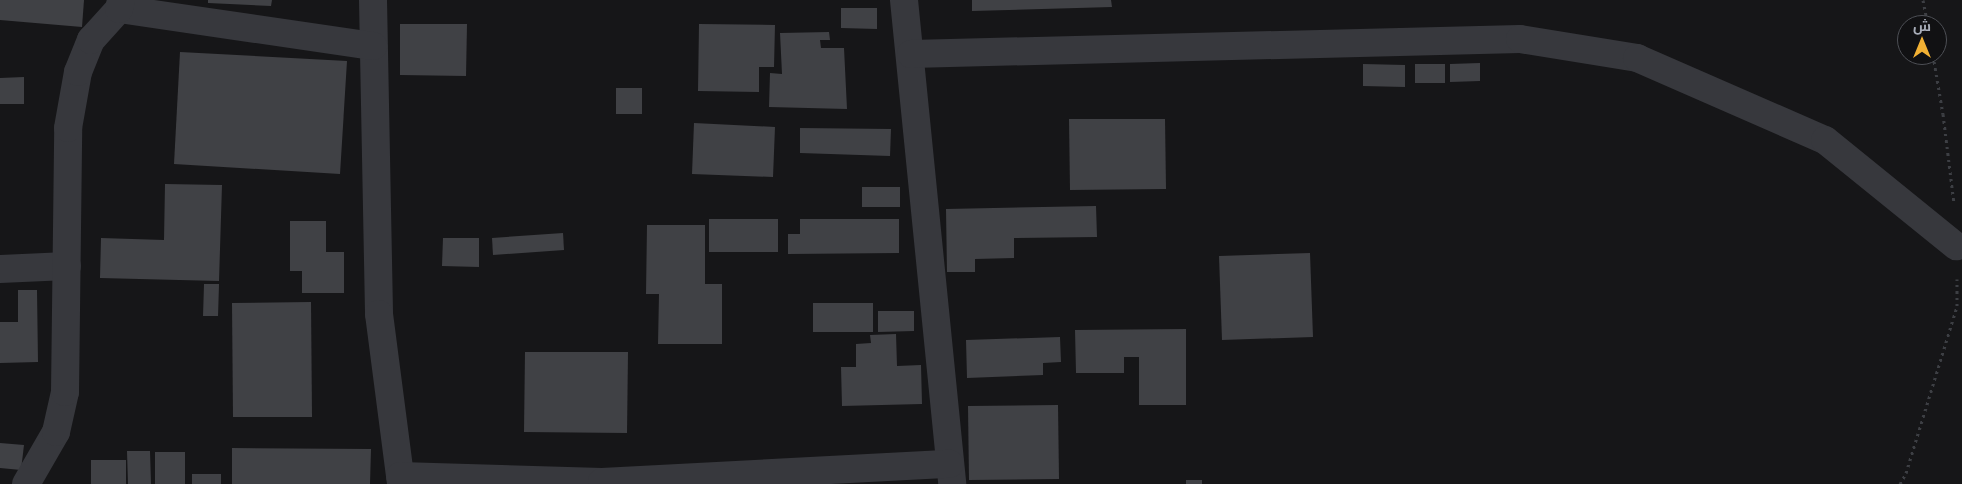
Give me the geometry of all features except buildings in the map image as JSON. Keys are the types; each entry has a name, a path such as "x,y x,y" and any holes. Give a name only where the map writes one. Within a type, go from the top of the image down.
{"street":[{"path":"373,0 379,314 401,480 602,483 951,474 928,255 911,54 904,0"},
{"path":"26,484 56,432 65,392 68,128 78,72 91,40 120,5 373,46"},
{"path":"911,54 1520,39 1637,58 1825,140 1956,246"},
{"path":"0,269 67,266"}],"path":[{"path":"1923,0 1926,15"}]}
